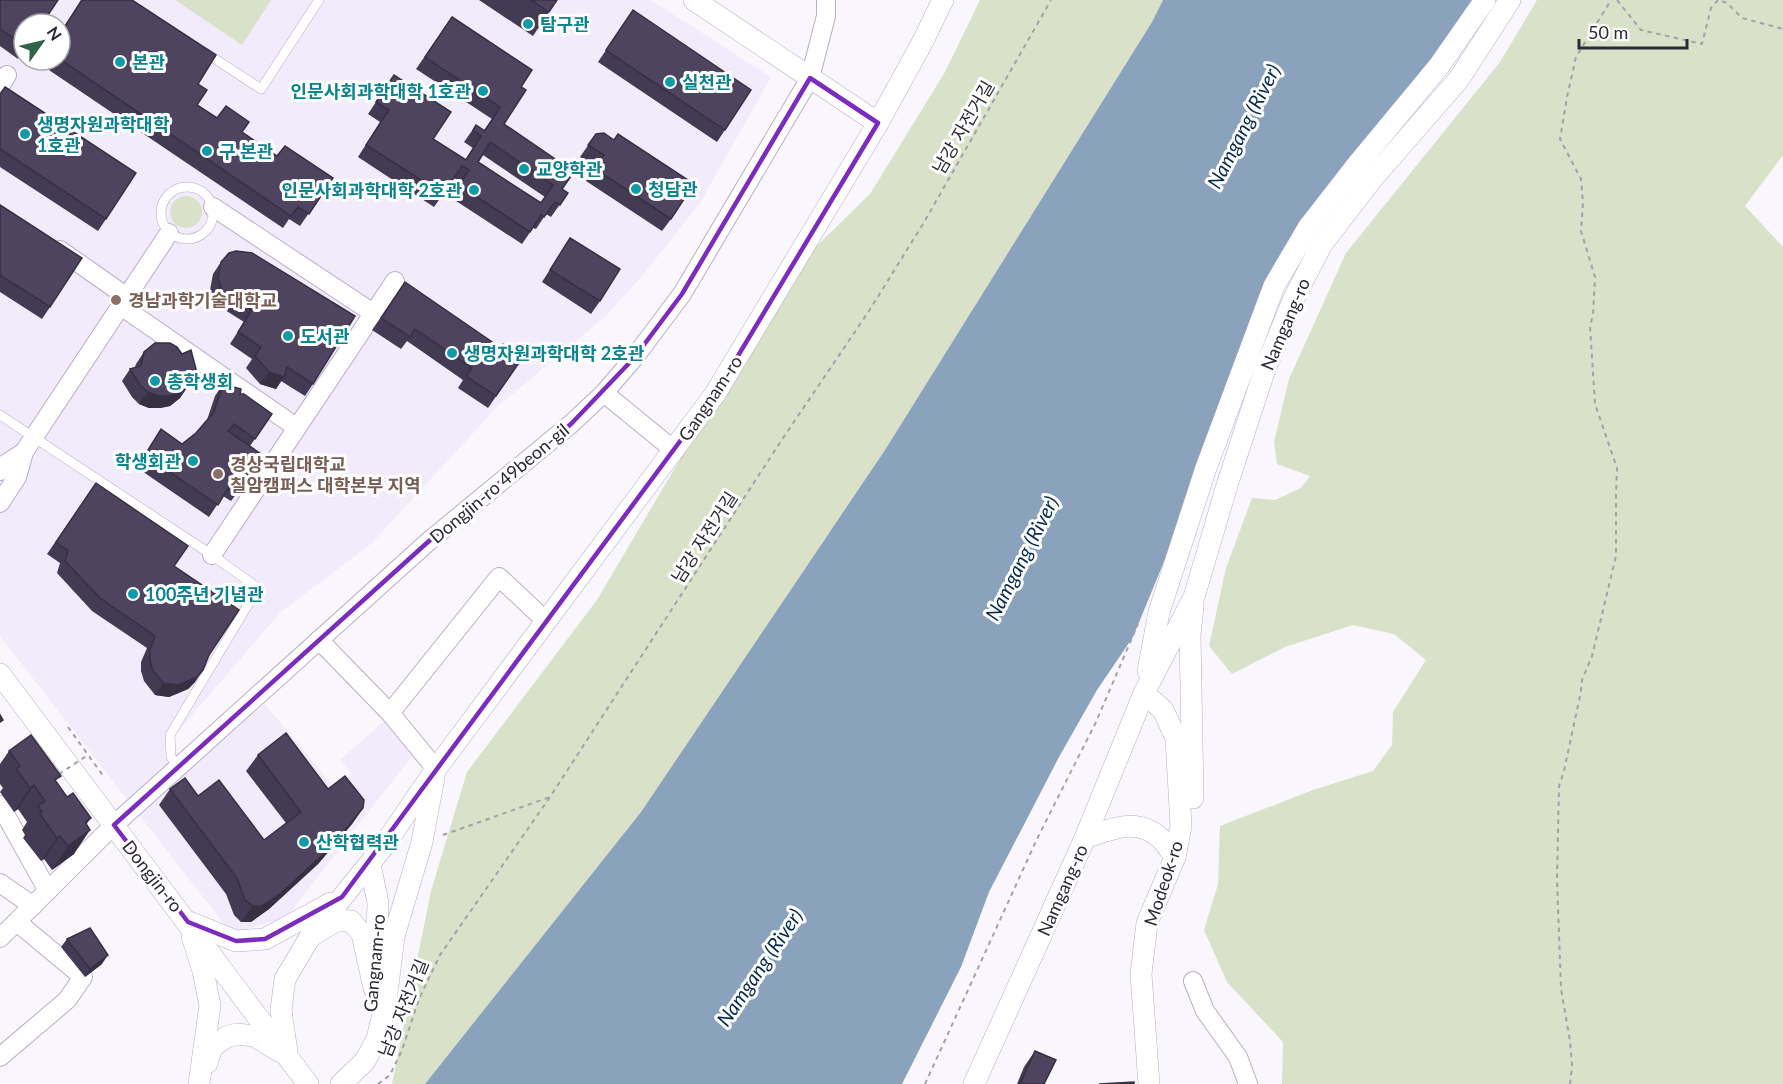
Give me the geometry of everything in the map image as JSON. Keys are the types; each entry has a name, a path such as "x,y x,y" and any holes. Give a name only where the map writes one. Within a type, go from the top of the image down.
{"street":[{"name":"Dongjin-ro 49beon-gil","path":"0,938 114,825 319,640 429,541 571,424 604,393 682,294 810,78 826,16 826,0"},
{"name":"Gangnam-ro","path":"357,1068 365,1047 378,943 378,903 370,864 436,769 715,394 878,123 922,43 942,0"},
{"name":"Namgang-ro","path":"1144,693 1159,612 1206,468 1274,286 1308,228 1439,66 1485,0"},
{"name":"Namgang-ro","path":"974,1084 1085,838 1144,693 1194,597 1265,369 1294,298 1322,244 1372,179 1459,79 1510,0"},
{"path":"696,1 878,123"},
{"path":"213,207 373,313"},
{"path":"0,503 17,477 29,445 169,233"},
{"path":"49,242 124,302 296,427"},
{"path":"212,555 395,281"},
{"path":"604,393 675,450"},
{"path":"0,471 29,445"},
{"path":"390,713 499,577 546,621"},
{"path":"1085,838 1113,828 1142,825 1160,838 1174,856 1194,824 1190,635 1194,597"},
{"path":"319,640 390,713 436,769"},
{"name":"Dongjin-ro","path":"0,674 306,1081"},
{"name":"Modeok-ro","path":"1144,693 1163,711 1176,738 1181,826 1174,856 1148,923 1141,974 1149,1084"},
{"name":"Gangnam-ro","path":"341,1084 366,1060 377,1039 386,1001 394,936 422,842 436,769"},
{"path":"0,805 48,891"},
{"path":"383,847 394,936"},
{"path":"288,1055 281,1010 285,979 310,937 370,864"},
{"path":"0,882 33,906"},
{"path":"188,922 236,941 265,939 342,897"},
{"path":"310,937 338,920 351,921 362,934 374,988"},
{"path":"0,1057 67,1000 83,977 17,922"},
{"path":"188,922 203,971 210,1005 200,1084"},
{"path":"1193,981 1205,1011 1238,1057 1248,1084"},
{"path":"200,1084 212,1047 226,1037 237,1034 254,1036 288,1055"},
{"path":"208,1059 215,1084"},
{"path":"967,1084 986,1061"},
{"path":"979,1084 986,1061"}],"lane":[{"path":"196,46 261,89 320,0"},
{"path":"177,188 195,188 203,192 213,207 212,223 201,236 184,240 169,233 164,226 161,208 164,200 177,188"},
{"path":"0,415 29,445 212,555 258,588 170,735 171,757 176,764"}],"path":[{"name":"남강 자전거길","path":"378,1084 390,1075 402,1050 419,999 440,955 550,797 779,444 869,311 923,224 1051,0"},
{"path":"1570,1084 1572,1065 1570,1041 1561,989 1557,879 1558,786 1564,771 1582,680 1592,656 1616,556 1617,468 1595,404 1590,326 1593,315 1595,277 1581,231 1583,202 1581,179 1560,139 1576,57 1611,0"},
{"path":"1617,0 1641,30 1702,44 1711,8 1718,0 1727,3 1742,18 1783,28"},
{"path":"68,727 105,777"},
{"path":"59,774 88,755"},
{"path":"422,842 550,797"}],"highlighted area":[{"path":"810,78 878,123 715,394 342,897 265,939 236,941 188,922 114,825 429,541 571,424 634,358 682,294"}],"shaded area":[{"name":"경상국립대학교 칠암캠퍼스 대학본부 지역","path":"0,0 651,0 771,77 700,203 643,275 605,317 498,406 372,543 281,612 166,745 193,767 265,704 335,788 352,773 340,760 384,721 412,756 285,919 231,933 0,636"}],"green space":[{"path":"175,0 271,0 242,45"},
{"path":"980,0 1163,0 1152,22 885,450 641,812 425,1084 392,1084 431,891 467,772 597,600 791,271 870,194 945,72"},
{"path":"1537,0 1783,0 1783,155 1745,206 1783,247 1783,1084 1282,1084 1283,1042 1227,982 1204,930 1218,884 1220,826 1313,790 1373,771 1392,745 1393,712 1426,660 1394,634 1353,625 1285,647 1232,674 1209,646 1226,568 1252,498 1275,500 1301,488 1310,476 1277,464 1274,442 1289,379 1346,253 1500,62"},
{"path":"186,196 197,201 202,212 197,223 186,228 175,223 170,212 175,201"}],"water":[{"name":"Namgang (River)","path":"1163,0 1487,0 1288,260 1133,637 1097,690 1059,757 989,892 961,967 902,1084 425,1084 641,812 885,450 1152,22"}],"building":[{"path":"0,0 58,0 50,12 12,12 12,37 0,29"},
{"path":"82,0 132,0 216,55 198,84 207,90 197,105 217,118 226,106 249,122 242,132 277,156 285,146 333,178 309,214 298,207 291,216 72,67 72,15"},
{"path":"531,0 557,0 549,12"},
{"name":"실천관","path":"633,10 751,90 725,130 606,50"},
{"path":"452,17 532,70 521,87 526,90 504,124 574,172 562,189 568,193 560,205 555,202 544,217 541,215 530,232 459,185 469,170 462,166 443,194 366,145 389,110 376,102 394,75 451,112 433,139 466,160 481,136 473,130 476,125 485,131 500,107 425,57","holes":["490,142 553,185 541,203 478,162"]},
{"name":"생명자원과학대학 1호관","path":"5,87 136,173 106,219 0,149 0,94"},
{"name":"청담관","path":"604,133 614,140 618,134 694,184 671,219 595,169 604,155 588,145 596,134"},
{"path":"0,205 82,258 50,307 0,275"},
{"path":"570,238 620,269 600,301 550,270"},
{"name":"도서관","path":"236,251 252,253 355,316 313,384 287,367 284,377 269,372 255,356 261,347 238,332 252,310 222,291 218,278 221,262 229,253"},
{"name":"생명자원과학대학 2호관","path":"405,282 501,348 503,344 523,357 496,396 466,376 472,368 415,329 410,337 381,318"},
{"name":"총학생회","path":"155,343 170,343 182,354 191,350 196,369 188,386 178,394 158,396 148,392 140,385 130,369 141,366 144,352"},
{"name":"학생회관","path":"223,384 241,389 240,394 244,394 272,414 255,439 234,424 228,431 261,454 240,489 231,483 218,505 145,455 161,429 182,444 196,433 214,412"},
{"name":"100주년 기념관","path":"96,483 188,546 174,566 239,610 197,677 178,685 163,683 152,669 150,659 150,650 155,636 100,598 65,561 68,551 56,542"},
{"name":"산학협력관","path":"286,733 328,789 345,776 364,800 363,808 330,848 281,893 262,906 253,906 245,900 237,878 170,789 185,778 198,796 219,780 264,840 301,812 258,755"},
{"path":"31,735 61,776 55,780 67,797 73,793 91,818 85,822 90,830 68,846 60,836 57,838 40,814 42,812 38,806 45,801 34,785 30,788 16,769 20,766 9,751"},
{"path":"90,928 108,955 90,969 67,939"},
{"path":"1035,1051 1056,1060 1044,1084 1020,1084"},
{"path":"1134,1082 1134,1084 1099,1084"}],"place":[{"name":"탐구관","path":"528,24"},
{"name":"본관","path":"120,62"},
{"name":"실천관","path":"670,82"},
{"name":"인문사회과학대학 1호관","path":"483,91"},
{"name":"생명자원과학대학 1호관","path":"25,134"},
{"name":"구 본관","path":"207,151"},
{"name":"교양학관","path":"524,169"},
{"name":"청담관","path":"636,189"},
{"name":"인문사회과학대학 2호관","path":"474,190"},
{"name":"경남과학기술대학교","path":"116,300"},
{"name":"도서관","path":"288,336"},
{"name":"생명자원과학대학 2호관","path":"452,353"},
{"name":"총학생회","path":"155,381"},
{"name":"학생회관","path":"193,461"},
{"name":"경상국립대학교 칠암캠퍼스 대학본부 지역","path":"218,474"},
{"name":"100주년 기념관","path":"133,594"},
{"name":"산학협력관","path":"304,842"}]}
